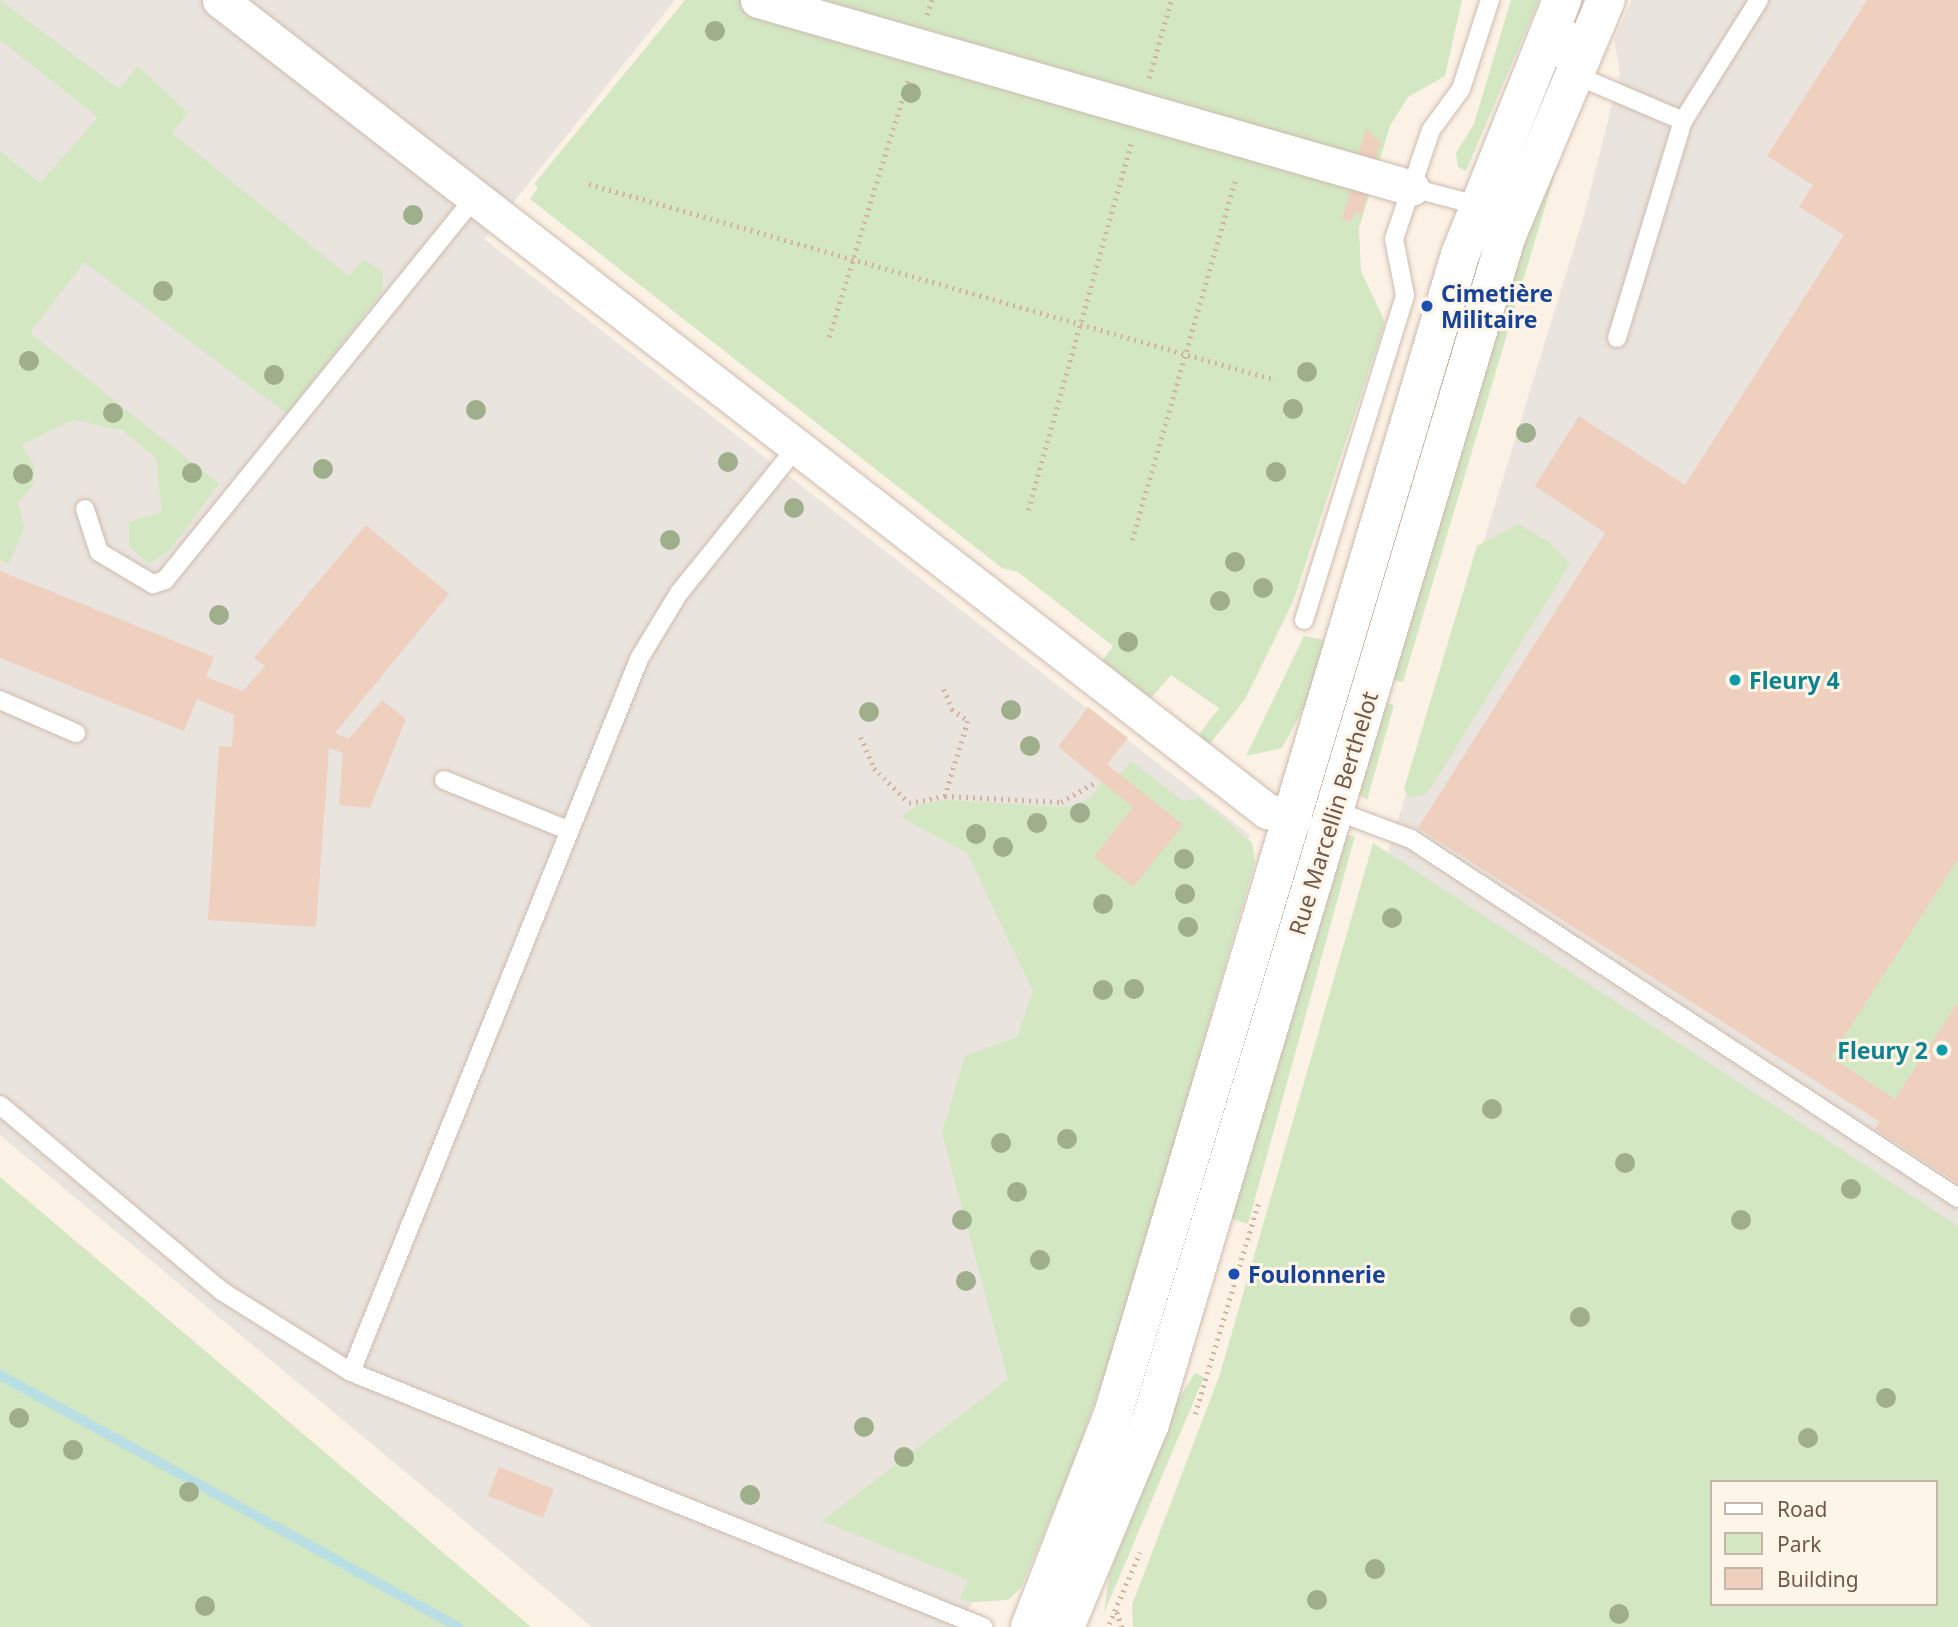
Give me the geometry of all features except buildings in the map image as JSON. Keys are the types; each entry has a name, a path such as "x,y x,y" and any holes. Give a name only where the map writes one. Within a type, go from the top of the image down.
{"main road":[{"name":"Rue Marcellin Berthelot","path":"1030,1627 1114,1411 1294,818 1415,393 1476,205 1562,0"},
{"name":"Rue Marcellin Berthelot","path":"1065,1627 1150,1424 1507,235 1605,0"}],"street":[{"path":"220,0 1267,811 1294,818"},
{"path":"758,0 1412,188"}],"lane":[{"path":"1304,620 1405,295 1394,239 1431,130 1461,89 1490,0"},
{"path":"1580,0 1561,58 1573,74 1683,121"},
{"path":"1617,338 1683,121 1759,0"},
{"path":"1412,188 1476,205"},
{"path":"85,509 100,552 140,579 165,580 474,198"},
{"path":"351,1372 639,659 661,620 797,447"},
{"path":"0,701 76,733"},
{"path":"444,780 568,830"},
{"path":"1334,810 1411,839 1958,1198"},
{"path":"0,1105 223,1292 351,1372 982,1627"}],"path":[{"path":"829,337 932,0"},
{"path":"1028,510 1171,0"},
{"path":"1132,540 1235,181"},
{"path":"589,184 1276,380"},
{"path":"944,688 952,709 968,721 945,796"},
{"path":"861,737 874,768 909,803 945,796 1061,802 1094,783"},
{"path":"1117,1611 1122,1627"}],"shaded area":[{"path":"0,0 675,0 484,239 1250,835 1034,1480 960,1627 592,1627 0,1135"},
{"path":"1632,0 1958,0 1958,1275 1374,898 1585,212 1620,73 1614,39"}],"green space":[{"path":"0,0 119,89 138,66 188,113 172,133 349,276 364,259 383,272 382,292 287,414 84,262 30,333 219,484 170,550 149,564 129,546 129,522 162,512 156,458 122,430 73,420 21,445 34,464 33,486 18,502 24,528 9,564 0,560 0,151 40,183 98,117 0,40"},
{"path":"685,0 1462,0 1445,76 1408,97 1390,126 1359,228 1361,271 1385,322 1293,602 1245,699 1206,749 1195,740 1219,708 1171,675 1150,699 1102,661 1113,646 1018,572 1002,568 530,199 538,188 534,184"},
{"path":"1511,0 1539,0 1466,171 1458,167 1456,153 1474,124"},
{"path":"1560,157 1403,682 1384,679 1522,225"},
{"path":"1518,524 1548,541 1570,564 1427,794 1409,798 1404,789 1477,546"},
{"path":"1304,636 1328,641 1313,691 1282,748 1246,756"},
{"path":"1377,700 1394,705 1367,800 1351,788"},
{"path":"1131,761 1183,801 1199,798 1252,843 1255,862 1120,1331 1072,1466 1021,1588 1008,1600 973,1602 960,1599 968,1580 822,1521 1008,1379 942,1133 965,1056 1017,1037 1033,991 967,853 901,817 917,805 946,800 1067,807 1089,799 1102,782 1133,807 1095,857 1133,887 1182,825 1120,775"},
{"path":"1339,834 1355,836 1248,1224 1233,1219 1236,1181"},
{"path":"1373,843 1958,1226 1958,1627 1133,1627 1132,1605 1220,1374"},
{"path":"1958,859 1958,1002 1895,1099 1831,1057"},
{"path":"0,1177 531,1627 0,1627"},
{"path":"1195,1373 1204,1377 1104,1613 1109,1576 1171,1411"}],"waterway":[{"path":"0,1375 458,1627"}],"place":[{"name":"Cimetière Militaire","path":"1427,306"},
{"name":"Fleury 4","path":"1735,680"},
{"name":"Fleury 2","path":"1942,1050"},
{"name":"Foulonnerie","path":"1234,1274"}]}
